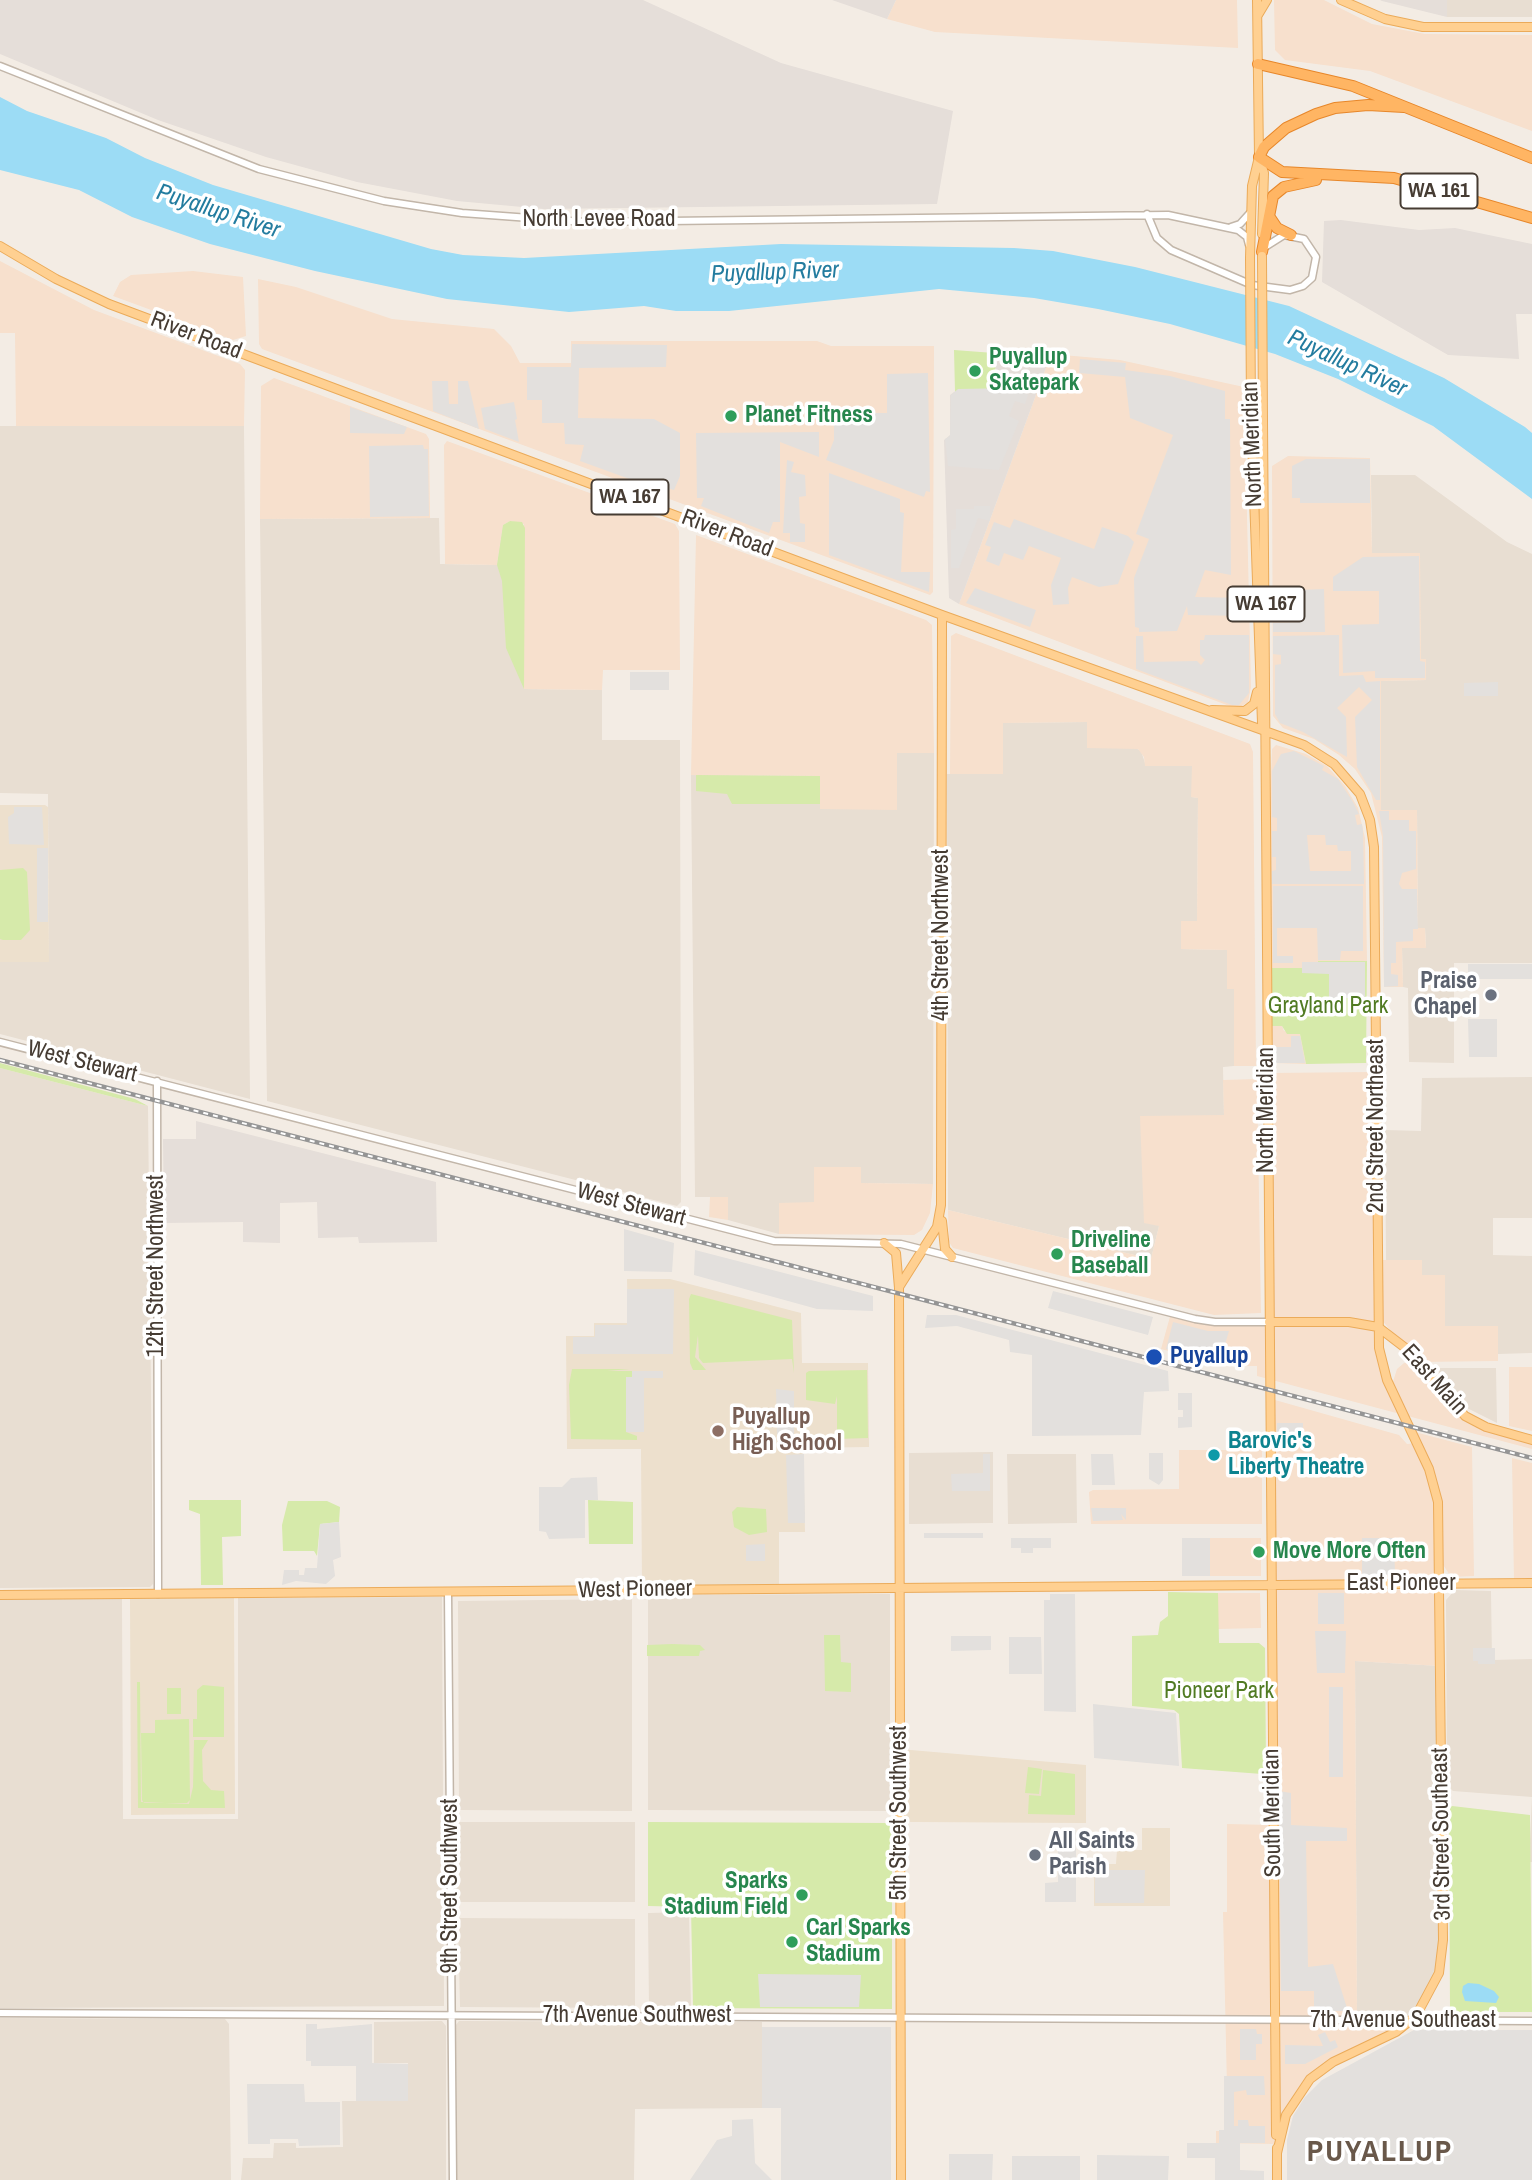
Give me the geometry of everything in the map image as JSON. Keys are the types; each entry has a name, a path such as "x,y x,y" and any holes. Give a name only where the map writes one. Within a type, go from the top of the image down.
{"highway":[{"path":"1258,64 1353,86 1532,158"},
{"path":"1259,157 1264,147 1286,128 1316,114 1335,108 1368,105 1404,107"},
{"name":"WA 161","path":"1259,157 1268,166 1282,172 1374,176 1420,184 1532,218"},
{"name":"WA 167","path":"1262,254 1273,196 1284,187 1344,176"},
{"path":"1269,214 1274,226 1291,235"}],"main road":[{"name":"North Meridian","path":"1255,0 1259,157 1264,173 1264,762 1270,1445"},
{"path":"1257,18 1267,0"},
{"path":"1341,0 1385,19 1417,26 1532,27"},
{"name":"North Meridian","path":"1259,157 1254,173 1251,209 1251,411 1259,676 1264,733"},
{"name":"River Road","path":"0,246 56,279 101,300 1264,733"},
{"name":"4th Street Northwest","path":"899,1288 937,1227 941,1205 942,615"},
{"name":"WA 167","path":"1195,708 1228,712 1249,709 1254,704 1259,676"},
{"name":"2nd Street Northeast","path":"1264,733 1319,752 1345,773 1364,802 1372,829 1378,1327 1387,1380 1417,1444"},
{"path":"1264,762 1270,743 1299,743"},
{"path":"941,1205 944,1244 952,1256"},
{"name":"5th Street Southwest","path":"884,1243 895,1252 899,1288 901,2180"},
{"path":"1269,1322 1349,1322 1378,1327"},
{"name":"East Main","path":"1378,1327 1402,1344 1465,1416 1486,1427 1532,1440"},
{"name":"3rd Street Southeast","path":"1277,2153 1286,2115 1310,2079 1333,2062 1386,2038 1411,2021 1433,1987 1443,1940 1438,1502 1429,1469 1417,1444"},
{"name":"South Meridian","path":"1270,1445 1277,2180"},
{"name":"East Pioneer","path":"1270,1584 1532,1583"},
{"name":"West Pioneer","path":"0,1595 1270,1584"}],"street":[{"name":"North Levee Road","path":"0,66 259,169 361,196 462,213 584,222 1147,214 1182,217 1222,227"},
{"path":"1222,227 1240,224 1251,209"},
{"path":"1147,214 1157,238 1171,250 1265,288 1295,289 1306,284 1314,274 1316,261 1312,249 1304,239 1291,235 1275,239 1262,254"},
{"path":"1222,227 1243,233 1250,254"},
{"name":"West Stewart","path":"0,1042 774,1241 884,1243 922,1249 1195,1319 1215,1322 1269,1322"},
{"name":"12th Street Northwest","path":"157,1081 158,1594"},
{"name":"9th Street Southwest","path":"448,1592 453,2180"},
{"name":"7th Avenue Southwest","path":"0,2013 1275,2021"},
{"name":"7th Avenue Southeast","path":"1275,2021 1532,2021"}],"shaded area":[{"path":"0,0 643,0 781,63 953,111 937,204 544,209 457,201 357,182 266,157 158,120 0,54"},
{"path":"832,0 896,0 887,19"},
{"path":"896,0 1237,0 1238,48 935,32 887,19"},
{"path":"1274,0 1324,0 1372,24 1425,34 1532,35 1532,131 1370,71 1285,60 1275,50"},
{"path":"1380,0 1447,0 1447,17 1382,1"},
{"path":"1447,0 1532,0 1532,17 1447,17"},
{"path":"1341,220 1419,230 1455,228 1532,244 1532,314 1516,314 1519,359 1448,355 1322,282 1324,221"},
{"path":"0,261 94,310 240,364 245,370 244,426 16,426 15,333 0,333"},
{"path":"193,271 243,277 246,336 233,340 113,296 120,282 131,275"},
{"path":"258,279 296,287 392,319 494,329 511,346 520,363 571,363 571,341 817,341 831,346 934,346 933,592 930,595 262,349 259,344"},
{"path":"572,344 667,345 666,367 579,368 578,418 654,419 680,433 680,476 674,490 670,489 668,493 580,461 584,445 565,444 564,423 542,423 542,400 527,400 527,367 571,367"},
{"path":"994,353 1051,354 959,604 949,598 944,440 950,435 950,395 958,389 997,388"},
{"path":"1051,354 1120,360 1244,387 1251,687 1248,702 1240,707 1232,707 959,604"},
{"path":"1080,359 1126,363 1125,370 1170,376 1225,391 1225,419 1230,419 1231,575 1205,570 1195,597 1247,598 1247,616 1188,615 1187,606 1177,631 1139,632 1139,628 1135,627 1134,578 1149,539 1136,534 1173,435 1130,418 1125,377 1079,373"},
{"path":"928,373 930,492 926,491 924,497 826,460 834,440 834,413 887,413 887,374"},
{"path":"274,378 426,434 429,439 430,518 260,519 261,386"},
{"path":"432,381 448,381 449,404 458,404 458,381 468,381 479,429 433,411"},
{"path":"1012,388 1028,395 1025,404 1015,401 1009,416 1019,421 999,470 948,466 945,439 950,436 951,395 958,389"},
{"path":"514,402 519,442 485,429 481,408"},
{"path":"350,407 407,427 404,434 350,433"},
{"path":"0,426 244,426 250,1099 0,1034 0,962 49,961 48,794 0,793"},
{"path":"819,432 819,457 780,442 780,522 773,522 769,533 701,506 704,498 697,498 696,433"},
{"path":"447,441 675,524 679,531 680,670 603,670 602,690 524,689 524,524 510,521 503,525 497,565 445,564 444,445"},
{"path":"423,445 424,449 428,449 429,516 370,517 369,446"},
{"path":"1288,456 1370,458 1372,553 1420,553 1421,659 1426,659 1426,680 1381,681 1381,810 1417,810 1418,928 1425,928 1426,948 1402,948 1403,987 1384,987 1382,837 1371,793 1355,769 1339,755 1314,739 1283,728 1273,716 1272,466"},
{"path":"1306,459 1370,459 1370,503 1300,503 1300,498 1292,498 1292,466"},
{"path":"787,460 794,462 791,472 805,475 806,496 799,497 800,523 805,524 805,542 790,542 790,533 783,533"},
{"path":"829,473 900,499 900,512 904,513 901,572 930,572 929,592 829,555"},
{"path":"1371,475 1415,475 1507,542 1532,554 1532,963 1454,963 1454,1063 1409,1062 1408,988 1403,987 1402,948 1426,947 1425,928 1418,928 1417,811 1381,810 1381,681 1426,680 1421,659 1419,553 1372,553"},
{"path":"974,506 990,506 990,521 978,518 959,568 951,568 951,530 956,529 956,509 974,509"},
{"path":"439,518 440,564 497,565 503,525 524,689 602,690 602,740 680,740 681,1202 677,1206 267,1101 260,519"},
{"path":"1014,519 1094,549 1102,527 1128,536 1134,542 1118,584 1099,587 1072,577 1068,588 1069,604 1053,605 1051,585 1061,558 1029,546 1023,560 1004,553 999,566 986,561 991,547 985,545 994,522 1010,528"},
{"path":"696,535 926,620 932,625 934,753 897,753 897,810 820,809 820,776 691,775"},
{"path":"1419,556 1420,661 1425,662 1425,678 1375,678 1375,671 1343,673 1342,625 1379,624 1379,591 1333,591 1333,577 1363,557"},
{"path":"975,588 1036,610 1030,627 966,603"},
{"path":"1324,589 1325,632 1273,632 1273,623 1301,622 1300,590"},
{"path":"956,633 1250,744 1253,752 1256,1066 1234,1066 1234,989 1227,989 1227,950 1181,949 1181,921 1197,921 1198,798 1191,797 1192,766 1145,766 1144,757 1138,749 1087,748 1087,722 1003,723 1003,774 950,774 951,636"},
{"path":"1205,635 1249,635 1249,693 1239,705 1232,705 1136,669 1136,636 1143,636 1144,662 1197,661 1201,665 1205,660 1200,655 1200,640 1204,640"},
{"path":"1339,635 1339,676 1363,675 1366,682 1380,681 1380,800 1376,800 1357,767 1355,717 1372,700 1359,687 1337,708 1346,717 1347,757 1303,732 1280,723 1275,714 1275,665 1281,664 1281,655 1273,654 1273,636"},
{"path":"630,672 669,672 669,690 630,690"},
{"path":"1498,682 1498,696 1464,696 1464,683"},
{"path":"1087,722 1141,751 1146,766 1192,765 1192,797 1198,798 1197,921 1181,949 1227,950 1227,989 1234,989 1234,1066 1223,1067 1224,1115 1159,1226 1151,1259 948,1210 947,774 1003,774 1002,723"},
{"path":"1276,745 1306,754 1327,766 1345,786 1358,808 1365,838 1367,961 1319,961 1318,968 1272,968 1270,798 1272,749"},
{"path":"1294,751 1324,766 1322,770 1338,779 1353,802 1359,814 1355,815 1357,825 1362,824 1363,831 1364,884 1272,884 1276,857 1272,857 1272,831 1277,831 1277,818 1272,817 1272,771 1281,754","holes":["1307,835 1325,835 1326,845 1337,845 1338,851 1351,851 1351,871 1310,871"]},
{"path":"897,753 934,753 933,1184 861,1183 860,1168 814,1168 814,1203 779,1203 779,1234 728,1220 728,1197 695,1197 691,775 820,776 896,810"},
{"path":"0,805 48,807 49,962 0,962"},
{"path":"14,807 42,807 44,845 9,844 8,817 14,813"},
{"path":"1379,811 1389,811 1389,820 1409,820 1409,831 1416,831 1416,869 1402,873 1399,884 1402,889 1417,889 1418,929 1413,929 1413,941 1396,942 1396,963 1391,963 1391,974 1398,975 1398,986 1384,987 1383,836"},
{"path":"37,848 48,848 48,922 37,922"},
{"path":"1273,886 1363,886 1363,951 1341,951 1340,960 1318,960 1317,928 1277,928 1277,956 1293,956 1293,963 1273,963"},
{"path":"1302,962 1365,962 1365,998 1329,998 1329,974 1302,973"},
{"path":"1468,964 1532,964 1532,979 1468,979"},
{"path":"1468,1019 1497,1019 1497,1057 1469,1057"},
{"path":"1272,1026 1282,1026 1284,1031 1300,1034 1306,1064 1273,1063"},
{"path":"1291,1036 1300,1036 1305,1063 1275,1063 1275,1047 1291,1047"},
{"path":"0,1068 148,1106 153,1584 150,1587 0,1588"},
{"path":"1376,1072 1378,1260 1422,1260 1422,1275 1445,1275 1445,1326 1498,1326 1498,1361 1418,1362 1465,1416 1532,1440 1532,1449 1257,1376 1257,1366 1225,1366 1161,1349 1171,1313 1195,1319 1269,1322 1267,1073","holes":["1382,1320 1416,1362 1404,1363 1397,1369 1391,1388 1378,1327"]},
{"path":"1532,1077 1532,1218 1493,1218 1493,1255 1532,1256 1532,1353 1498,1354 1498,1326 1445,1326 1422,1275 1422,1260 1386,1260 1385,1130 1421,1131 1422,1078"},
{"path":"1257,1079 1261,1313 1214,1315 953,1248 949,1242 948,1210 1151,1259 1159,1226 1144,1223 1140,1116 1224,1115 1223,1080"},
{"path":"196,1121 436,1182 437,1242 359,1243 358,1237 318,1238 317,1202 280,1203 280,1243 243,1242 243,1222 164,1223 163,1139 196,1139"},
{"path":"814,1167 861,1167 861,1183 933,1184 930,1213 922,1230 914,1235 779,1234 779,1203 814,1202"},
{"path":"710,1197 728,1197 728,1220 709,1217"},
{"path":"624,1229 674,1243 672,1272 624,1271"},
{"path":"695,1250 873,1296 873,1311 817,1309 694,1275"},
{"name":"Puyallup High School","path":"627,1279 670,1279 801,1313 802,1363 868,1363 869,1447 803,1448 805,1532 779,1532 779,1588 642,1589 641,1449 567,1449 566,1336 594,1336 594,1323 628,1323"},
{"path":"627,1289 674,1289 673,1354 573,1354 573,1337 595,1337 595,1325 627,1325"},
{"path":"1053,1291 1153,1317 1148,1335 1048,1308"},
{"path":"927,1315 956,1315 1168,1371 1169,1391 1144,1392 1141,1435 1032,1436 1032,1355 1010,1352 1009,1340 957,1326 925,1328"},
{"path":"1173,1322 1208,1331 1229,1331 1220,1361 1166,1349"},
{"path":"1509,1367 1532,1367 1532,1431 1509,1426"},
{"path":"1437,1368 1496,1368 1497,1423 1461,1405 1433,1373"},
{"path":"632,1371 663,1371 663,1378 644,1378 644,1432 626,1432 626,1377 632,1377"},
{"path":"776,1389 794,1391 794,1435 789,1437 777,1435"},
{"path":"1178,1393 1192,1393 1192,1427 1178,1428 1178,1417 1183,1417 1183,1410 1178,1410"},
{"path":"1275,1400 1399,1435 1407,1444 1417,1443 1411,1431 1472,1447 1474,1576 1451,1577 1440,1560 1440,1666 1355,1661 1357,2020 1411,2021 1333,2062 1304,2085 1276,2144 1216,2143 1216,2131 1228,2131 1223,1912 1227,1912 1227,1824 1272,1825 1270,1445"},
{"path":"1277,1423 1303,1423 1303,1436 1277,1436"},
{"path":"1179,1450 1262,1450 1262,1524 1091,1524 1089,1492 1093,1490 1179,1489"},
{"path":"993,1452 993,1523 909,1524 909,1453"},
{"path":"1149,1453 1163,1453 1163,1480 1159,1485 1149,1479"},
{"path":"804,1454 805,1523 788,1523 786,1455"},
{"path":"983,1454 990,1454 990,1491 952,1491 951,1474 983,1473"},
{"path":"1007,1454 1076,1454 1077,1523 1008,1524"},
{"path":"1091,1454 1113,1454 1115,1485 1092,1485"},
{"path":"1512,1458 1532,1463 1532,1583 1514,1583"},
{"path":"597,1477 598,1500 585,1500 585,1538 549,1539 546,1532 539,1531 539,1487 562,1487 571,1478"},
{"path":"1091,1508 1126,1508 1126,1520 1121,1514 1123,1520 1093,1521"},
{"path":"339,1522 341,1557 333,1560 335,1576 326,1584 296,1581 282,1585 284,1570 299,1570 299,1575 304,1575 305,1568 317,1568 320,1524"},
{"path":"924,1533 983,1533 983,1538 924,1538"},
{"path":"1011,1538 1051,1538 1051,1548 1033,1548 1033,1553 1021,1553 1021,1548 1011,1548"},
{"path":"1182,1538 1210,1538 1210,1576 1182,1576"},
{"path":"1205,1538 1261,1538 1261,1576 1205,1576"},
{"path":"1362,1538 1394,1538 1395,1575 1362,1575"},
{"path":"765,1544 765,1561 746,1561 746,1545"},
{"path":"1455,1590 1491,1591 1492,1660 1532,1659 1532,1797 1453,1791 1447,1785 1446,1600"},
{"path":"1218,1593 1260,1593 1261,1628 1218,1629"},
{"path":"1318,1593 1344,1593 1344,1624 1318,1624"},
{"path":"130,1594 234,1594 235,1814 131,1815"},
{"path":"890,1594 890,1811 648,1810 648,1595"},
{"path":"1050,1594 1075,1594 1076,1712 1044,1711 1044,1600 1050,1600"},
{"path":"442,1597 444,2006 0,2008 0,1599 122,1599 123,1819 238,1819 238,1598"},
{"path":"632,1599 632,1811 459,1810 458,1601"},
{"path":"1315,1631 1346,1631 1345,1673 1317,1673"},
{"path":"951,1636 991,1636 991,1650 951,1651"},
{"path":"1009,1637 1041,1637 1042,1674 1009,1674"},
{"path":"1473,1648 1495,1648 1495,1664 1478,1664 1478,1661 1473,1661"},
{"path":"1355,1661 1440,1666 1439,1973 1411,2021 1357,2020"},
{"path":"1329,1687 1343,1687 1343,1777 1329,1777"},
{"path":"1093,1704 1176,1713 1179,1766 1094,1758"},
{"path":"899,1749 1086,1765 1086,1823 899,1820"},
{"path":"1279,1791 1291,1793 1291,1825 1347,1828 1347,1841 1306,1841 1308,1967 1333,1964 1348,2011 1314,2011 1314,1991 1281,1991"},
{"path":"1532,1797 1532,1862 1529,1862"},
{"path":"455,1822 635,1822 635,1902 455,1902"},
{"path":"1142,1828 1170,1828 1170,1906 1094,1906 1094,1864 1116,1864 1117,1850 1142,1850"},
{"path":"1058,1830 1076,1830 1076,1902 1045,1902 1045,1883 1058,1882"},
{"path":"1095,1870 1145,1870 1144,1903 1095,1903"},
{"path":"689,1912 691,2010 649,2010 648,1913"},
{"path":"458,1918 635,1919 635,2008 460,2007"},
{"path":"758,1974 861,1975 859,2007 760,2007"},
{"path":"0,2018 225,2019 229,2024 231,2180 0,2180"},
{"path":"442,2021 446,2026 446,2180 241,2180 243,2158 273,2158 274,2143 296,2143 296,2148 343,2147 342,2101 408,2101 408,2063 374,2063 374,2022"},
{"path":"459,2021 762,2022 762,2108 635,2109 634,2180 457,2180 456,2025"},
{"path":"306,2024 317,2024 317,2029 372,2024 372,2063 408,2064 408,2101 356,2101 356,2066 311,2066 311,2061 306,2061"},
{"path":"762,2027 891,2027 891,2180 781,2180 781,2108 762,2108"},
{"path":"1240,2029 1256,2029 1257,2034 1262,2034 1262,2044 1256,2044 1256,2060 1240,2060"},
{"path":"1414,2030 1532,2030 1532,2180 1287,2180 1287,2140 1293,2116 1305,2097 1322,2080"},
{"path":"1325,2032 1330,2042 1335,2040 1338,2047 1305,2064 1285,2064 1285,2045 1323,2046 1318,2035"},
{"path":"1224,2076 1264,2076 1265,2095 1247,2095 1246,2090 1234,2092 1234,2126 1238,2126 1238,2120 1248,2120 1249,2126 1265,2126 1265,2143 1240,2143 1240,2170 1264,2171 1264,2180 1215,2180 1215,2158 1187,2158 1187,2143 1219,2143 1219,2130 1224,2130"},
{"path":"247,2084 304,2084 305,2102 340,2102 340,2145 299,2146 298,2139 270,2139 270,2144 248,2144"},
{"path":"753,2119 755,2163 772,2180 690,2180 717,2140 732,2136 732,2120"},
{"path":"949,2154 993,2154 992,2180 949,2180"},
{"path":"1097,2155 1169,2156 1168,2180 1097,2180"},
{"path":"1012,2156 1080,2156 1080,2180 1012,2180"}],"green space":[{"name":"Puyallup Skatepark","path":"954,350 994,353 997,388 955,392"},
{"path":"510,521 522,522 525,528 524,689 506,648 502,581 497,565 503,525"},
{"path":"696,775 820,776 820,804 732,804 727,794 696,791"},
{"path":"23,868 27,872 30,930 21,940 3,940 0,939 0,870"},
{"name":"Grayland Park","path":"1318,961 1367,961 1366,1063 1306,1064 1300,1034 1287,1034 1282,1026 1272,1026 1272,968 1318,968"},
{"path":"0,1063 135,1099 148,1106 0,1068"},
{"path":"691,1294 792,1320 794,1373 792,1359 703,1363 699,1358 698,1335 695,1357 706,1370 693,1370 690,1363"},
{"path":"572,1369 632,1371 632,1377 626,1377 626,1432 637,1436 637,1440 571,1439 569,1385"},
{"path":"867,1370 868,1438 837,1439 837,1396 835,1404 806,1400 806,1373"},
{"path":"189,1500 241,1500 241,1536 222,1537 223,1585 201,1585 200,1514 189,1510"},
{"path":"588,1500 633,1502 633,1544 589,1544"},
{"path":"288,1501 327,1501 340,1507 339,1522 320,1524 317,1556 314,1551 283,1551 282,1525"},
{"path":"737,1507 766,1509 767,1532 749,1535 734,1527 732,1512"},
{"name":"Pioneer Park","path":"1168,1592 1218,1593 1219,1643 1259,1643 1265,1648 1266,1768 1262,1774 1182,1768 1179,1714 1174,1710 1132,1706 1132,1636 1158,1635 1160,1622 1168,1616"},
{"path":"824,1635 840,1635 841,1662 851,1663 851,1692 825,1691"},
{"path":"647,1645 700,1645 705,1650 700,1651 699,1656 647,1656"},
{"path":"137,1682 140,1682 141,1802 189,1804 193,1787 194,1740 208,1740 202,1750 203,1781 211,1790 224,1791 225,1808 138,1808"},
{"path":"203,1685 224,1687 224,1737 193,1737 193,1719 197,1719 197,1690"},
{"path":"167,1688 181,1688 181,1714 167,1714"},
{"path":"189,1719 190,1800 187,1803 144,1803 141,1733 155,1733 155,1720"},
{"path":"1028,1767 1042,1769 1039,1794 1025,1793"},
{"path":"1043,1770 1075,1774 1075,1815 1028,1814 1029,1795 1041,1796"},
{"path":"1452,1806 1530,1815 1532,2012 1450,2012 1449,1808"},
{"name":"Carl Sparks Stadium","path":"648,1822 892,1823 892,2009 693,2008 691,1907 648,1906"}],"water":[{"name":"Puyallup River","path":"0,97 27,111 106,138 145,158 213,185 431,249 463,255 524,258 781,244 1014,248 1053,251 1135,267 1289,306 1444,378 1525,427 1532,433 1532,499 1433,426 1338,379 1275,354 1170,324 1098,309 1034,298 939,289 729,311 676,311 644,306 569,312 447,299 315,271 210,244 132,217 79,190 0,170"},
{"path":"1468,1983 1479,1984 1494,1991 1499,1997 1496,2003 1465,2001 1463,1986"}],"railway":[{"path":"0,1060 1532,1458"}],"place":[{"name":"Puyallup Skatepark","path":"975,371"},
{"name":"Planet Fitness","path":"731,416"},
{"name":"Praise Chapel","path":"1491,995"},
{"name":"Driveline Baseball","path":"1057,1254"},
{"name":"Puyallup","path":"1154,1357"},
{"name":"Puyallup High School","path":"718,1431"},
{"name":"Barovic's Liberty Theatre","path":"1214,1455"},
{"name":"Move More Often","path":"1259,1552"},
{"name":"All Saints Parish","path":"1035,1855"},
{"name":"Sparks Stadium Field","path":"802,1895"},
{"name":"Carl Sparks Stadium","path":"792,1942"}],"district":[{"name":"PUYALLUP","path":"1380,2153"}]}
